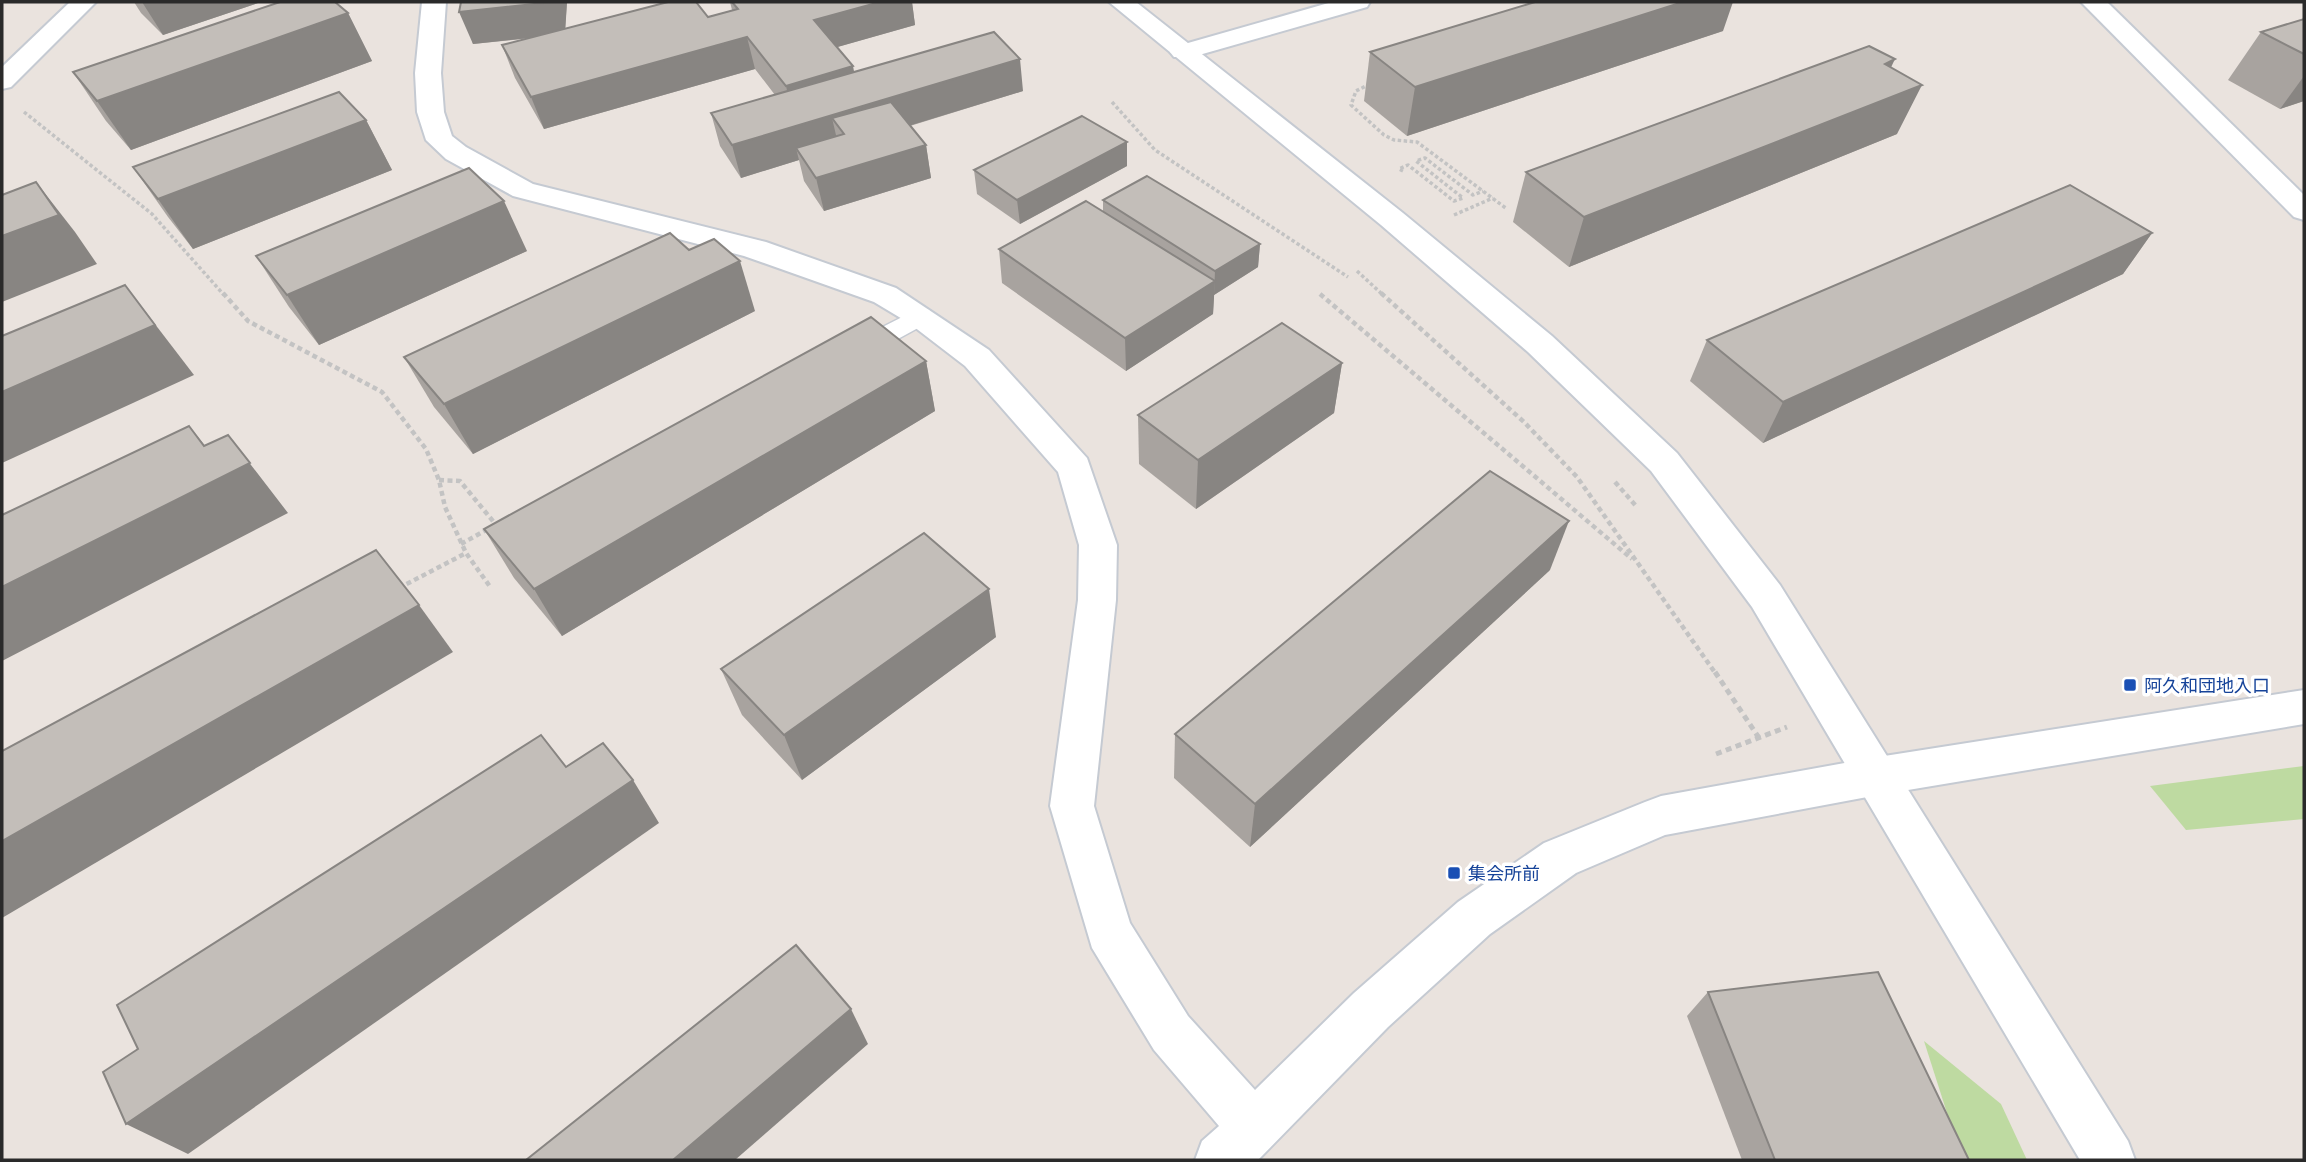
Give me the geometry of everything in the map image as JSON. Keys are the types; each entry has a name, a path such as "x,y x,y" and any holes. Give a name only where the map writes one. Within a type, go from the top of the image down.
{"street":[{"path":"2,80 85,2"},
{"path":"434,2 428,97 440,139 496,179 523,190 755,249 885,295 920,316 978,358 1074,467 1098,545 1097,600 1072,806 1109,932 1171,1032 1253,1126"},
{"path":"1121,2 1392,219 1540,344 1664,462 1766,596 1878,776 2109,1160"},
{"path":"1183,52 1358,2"},
{"path":"2093,2 2304,211"},
{"path":"1221,1160 1371,1010 1474,918 1560,859 1661,817 1878,776 2304,706"}],"lane":[{"path":"834,363 920,316"}],"path":[{"path":"1375,82 1356,90 1351,96 1351,105 1384,135 1395,140 1417,142 1507,209"},
{"path":"1112,102 1155,150 1348,277"},
{"path":"23,112 152,214 248,321 382,392 426,449 439,480 445,508 461,544 491,588"},
{"path":"1408,176 1399,169 1408,165 1454,201 1463,198 1416,162 1425,158 1473,195 1483,191"},
{"path":"1450,216 1493,198"},
{"path":"1357,271 1524,422 1577,477 1681,621 1759,738"},
{"path":"1320,294 1638,564"},
{"path":"1607,472 1639,509"},
{"path":"439,480 460,481 503,534"},
{"path":"461,544 496,524"},
{"path":"399,588 466,553"},
{"path":"1708,756 1788,729 1782,717"}],"green space":[{"path":"2304,766 2304,819 2186,830 2150,786"},
{"path":"1924,1041 2001,1104 2027,1160 1962,1160"}],"building":[{"path":"280,2 335,2 348,13 97,101 73,72"},
{"path":"461,2 553,2 459,12"},
{"path":"668,2 696,2 708,17 738,9 732,2 880,2 814,20 853,66 786,86 747,37 531,97 502,45"},
{"path":"1535,2 1683,2 1415,87 1370,52"},
{"path":"2304,19 2304,54 2261,32"},
{"path":"994,32 1020,59 732,145 711,113"},
{"path":"1869,46 1895,59 1885,64 1922,85 1584,217 1526,172"},
{"path":"339,92 366,120 158,199 133,167"},
{"path":"891,102 926,145 816,178 796,148 844,134 832,118"},
{"path":"1082,116 1127,142 1017,200 974,170"},
{"path":"469,168 504,201 287,295 256,256"},
{"path":"1147,176 1260,244 1215,271 1103,200"},
{"path":"36,182 59,215 2,236 2,195"},
{"path":"2070,185 2152,233 1783,402 1707,340"},
{"path":"1086,201 1215,281 1125,338 999,249"},
{"path":"670,233 689,250 714,239 740,261 444,404 404,357"},
{"path":"125,285 155,325 2,392 2,336"},
{"path":"871,317 926,361 534,589 484,529"},
{"path":"1282,323 1342,363 1198,460 1138,415"},
{"path":"189,426 204,446 228,435 250,463 2,587 2,515"},
{"path":"1490,471 1569,521 1255,804 1175,734"},
{"path":"924,533 989,589 784,735 721,669"},
{"path":"376,550 419,605 2,841 2,751"},
{"path":"541,735 566,767 603,743 633,780 126,1124 103,1072 138,1049 117,1005"},
{"path":"796,945 851,1009 673,1160 526,1160"},
{"path":"1878,972 1969,1160 1775,1160 1708,992"}],"place":[{"name":"阿久和団地入口","path":"2130,685"},
{"name":"集会所前","path":"1454,873"}]}
